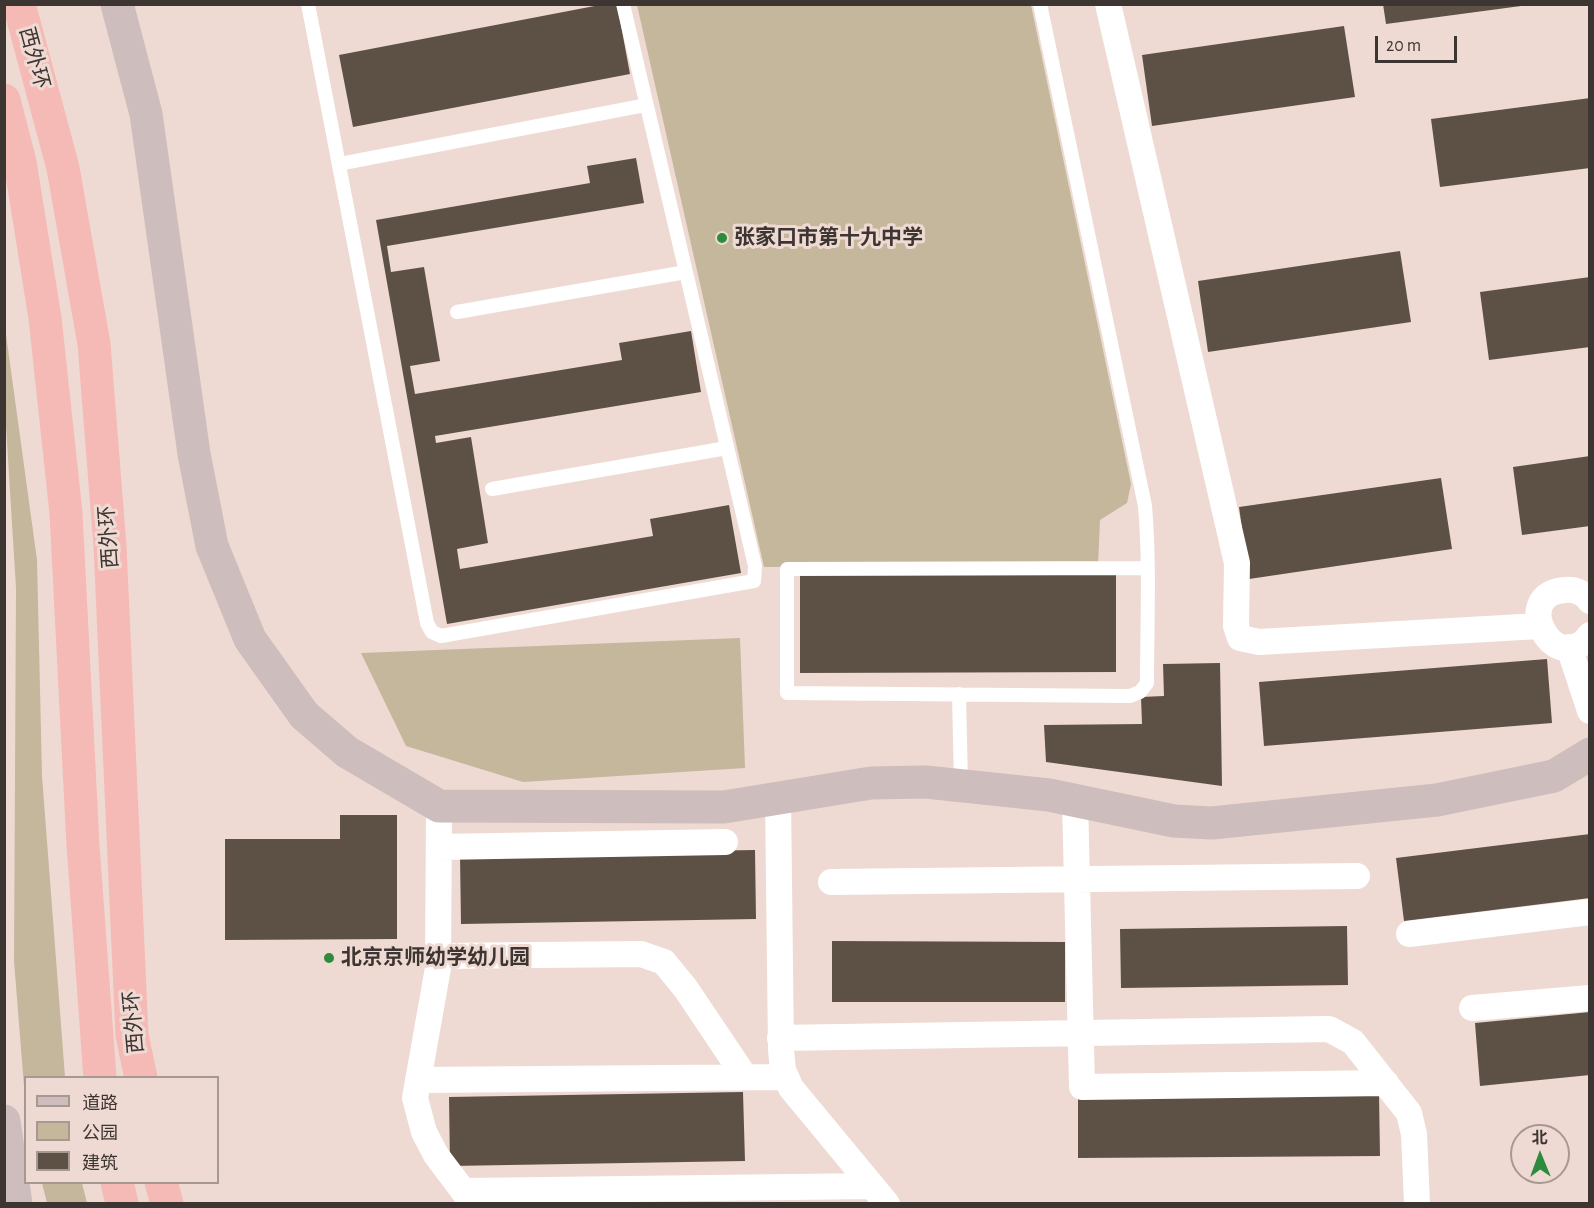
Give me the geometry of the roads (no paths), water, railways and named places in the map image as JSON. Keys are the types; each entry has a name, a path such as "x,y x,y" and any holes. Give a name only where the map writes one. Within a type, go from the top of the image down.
{"highway":[{"name":"西外环","path":"19,4 63,168 94,344 110,546 132,1035 141,1076"},
{"name":"西外环","path":"4,100 20,162 45,318 66,513 82,834 100,1076"},
{"path":"117,1184 122,1203"},
{"path":"162,1184 167,1203"}],"street":[{"path":"117,4 146,114 194,454 212,546 250,639 304,715 347,752 439,806 724,807 871,783 926,782 1075,801 1174,821 1212,823 1437,800 1554,776 1590,754"},
{"path":"1108,4 1237,563 1236,626 1240,638 1259,642 1539,626"},
{"path":"1590,601 1579,592 1570,590 1552,593 1541,606 1539,626 1550,642 1579,641 1590,711"},
{"path":"778,798 780,1038 786,1077 791,1088 880,1195"},
{"path":"1075,801 1082,1087 1386,1083"},
{"path":"439,806 438,956 416,1098 424,1132 436,1155 468,1197 880,1195"},
{"path":"439,847 725,842"},
{"path":"831,882 1357,876"},
{"path":"1409,934 1590,912"},
{"path":"438,956 641,954 664,962 686,989 745,1077"},
{"path":"1472,1008 1590,998"},
{"path":"780,1038 1329,1029 1353,1042 1409,1113 1414,1134 1417,1203"},
{"path":"418,1080 786,1077"},
{"path":"4,1121 16,1203"}],"lane":[{"path":"308,4 427,623 432,632 441,636 754,581 755,566 623,4"},
{"path":"1040,4 1145,506 1147,568 1147,683 1140,692 1130,696 787,693 787,569 1147,568"},
{"path":"339,164 646,105"},
{"path":"457,312 686,272"},
{"path":"492,489 727,448"},
{"path":"959,694 961,785"}],"place":[{"name":"张家口市第十九中学","path":"722,238"},
{"name":"北京京师幼学幼儿园","path":"329,958"}]}
